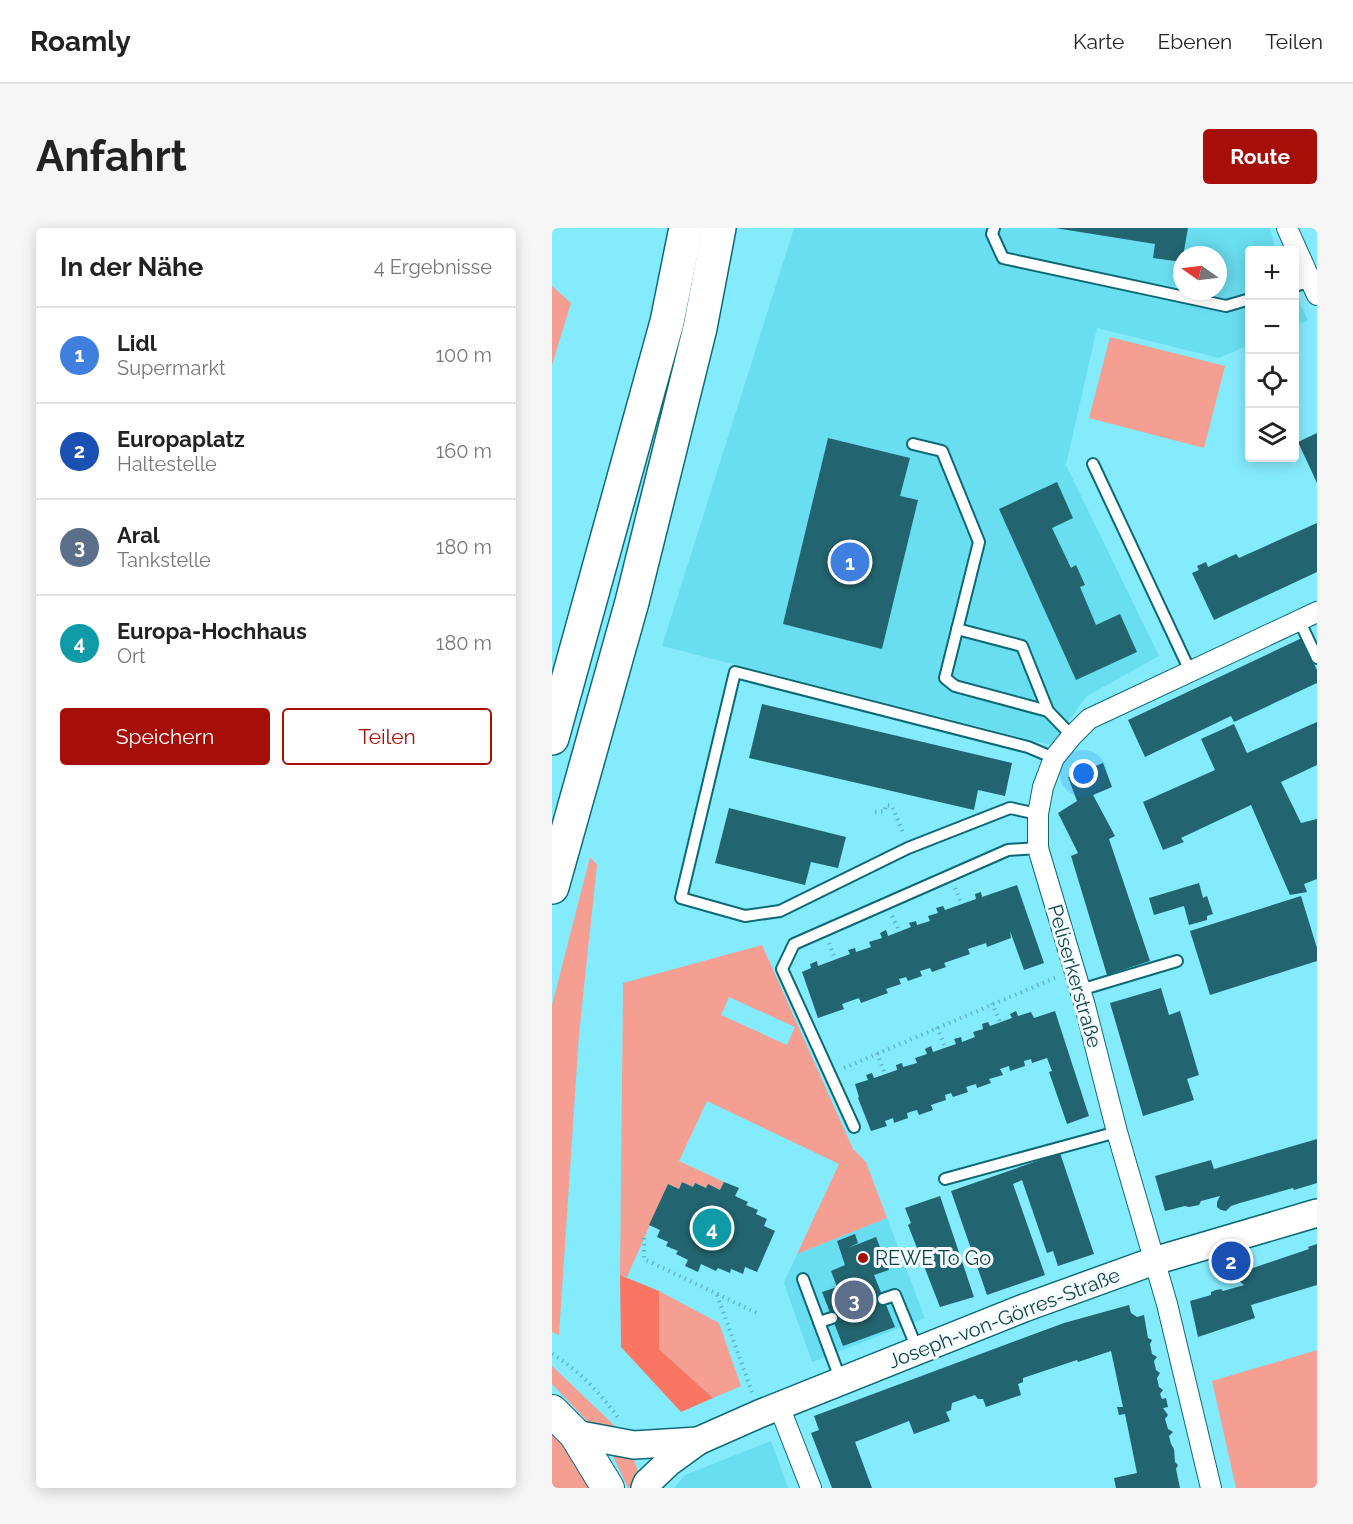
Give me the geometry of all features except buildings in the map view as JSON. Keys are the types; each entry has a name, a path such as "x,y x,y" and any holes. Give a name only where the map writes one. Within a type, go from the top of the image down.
{"highway":[{"path":"552,738 667,321 686,228"},
{"path":"552,887 632,602 700,328 719,228"}],"main road":[{"name":"Joseph-von-Görres-Straße","path":"645,1488 647,1483 669,1462 698,1441 769,1410 1024,1308 1154,1261 1317,1213"},
{"path":"552,1410 576,1434 608,1488"},
{"name":"Joseph-von-Görres-Straße","path":"576,1434 634,1445 698,1441"}],"street":[{"path":"1287,228 1307,288"},
{"name":"Peliserkerstraße","path":"1211,1488 1167,1304 1038,848 1038,814 1043,787 1054,758 1089,719 1308,616"},
{"path":"769,1410 811,1488"}],"lane":[{"path":"994,228 992,234 1003,258 1226,306 1247,300"},
{"path":"912,444 942,451 979,542 945,678 955,686 1048,711"},
{"path":"1094,464 1190,671"},
{"path":"1308,616 1317,658"},
{"path":"957,628 1022,646 1048,711 1072,736"},
{"path":"1038,814 1010,808 908,848 780,911 745,916 681,898 735,672 1028,747 1054,758"},
{"path":"854,1127 783,969 794,944 1008,850 1038,848"},
{"path":"1077,981 1177,961"},
{"path":"945,1179 1117,1132"},
{"path":"803,1279 841,1381"},
{"path":"883,1299 895,1295 918,1351"},
{"path":"819,1322 832,1318"}],"path":[{"path":"875,812 885,811 886,805 892,806 900,824"},
{"path":"844,1067 1048,979 1077,981"},
{"path":"992,1003 1000,1022"},
{"path":"937,1027 945,1047"},
{"path":"877,1053 885,1074"},
{"path":"644,1238 644,1259 757,1313"},
{"path":"717,1294 769,1410"}],"shaded area":[{"path":"794,228 1270,228 1275,246 1245,246 1245,347 1219,358 1097,328 1066,465 1159,656 1087,696 1051,745 662,646"},
{"path":"552,286 571,303 552,365"},
{"path":"1299,301 1308,320 1299,324"},
{"path":"1110,337 1225,366 1204,448 1089,418"},
{"path":"590,857 597,865 579,1034 559,1335 552,1332 552,1005"},
{"path":"762,945 853,1149 866,1162 887,1218 797,1254 839,1164 707,1101 679,1161 724,1182 720,1190 708,1185 706,1188 695,1183 693,1187 682,1182 679,1189 668,1184 627,1277 620,1275 623,983","holes":["729,997 795,1027 787,1045 721,1015"]},
{"path":"887,1218 925,1318 812,1362 784,1283 797,1254"},
{"path":"620,1275 659,1291 659,1349 713,1398 681,1412 621,1347"},
{"path":"659,1291 719,1323 741,1386 713,1398 659,1349"},
{"path":"1317,1350 1317,1488 1236,1488 1212,1381"},
{"path":"552,1366 617,1428 591,1425 552,1384"},
{"path":"552,1429 564,1442 594,1488 554,1488 552,1484"},
{"path":"771,1441 788,1488 674,1488 685,1475"},
{"path":"613,1456 633,1457 640,1477 632,1488 628,1488"}],"place":[{"name":"Lidl","path":"850,562"},
{"name":"Europa-Hochhaus","path":"712,1228"},
{"name":"REWE To Go","path":"863,1258"},
{"name":"Europaplatz","path":"1231,1261"},
{"name":"Aral","path":"854,1300"}]}
